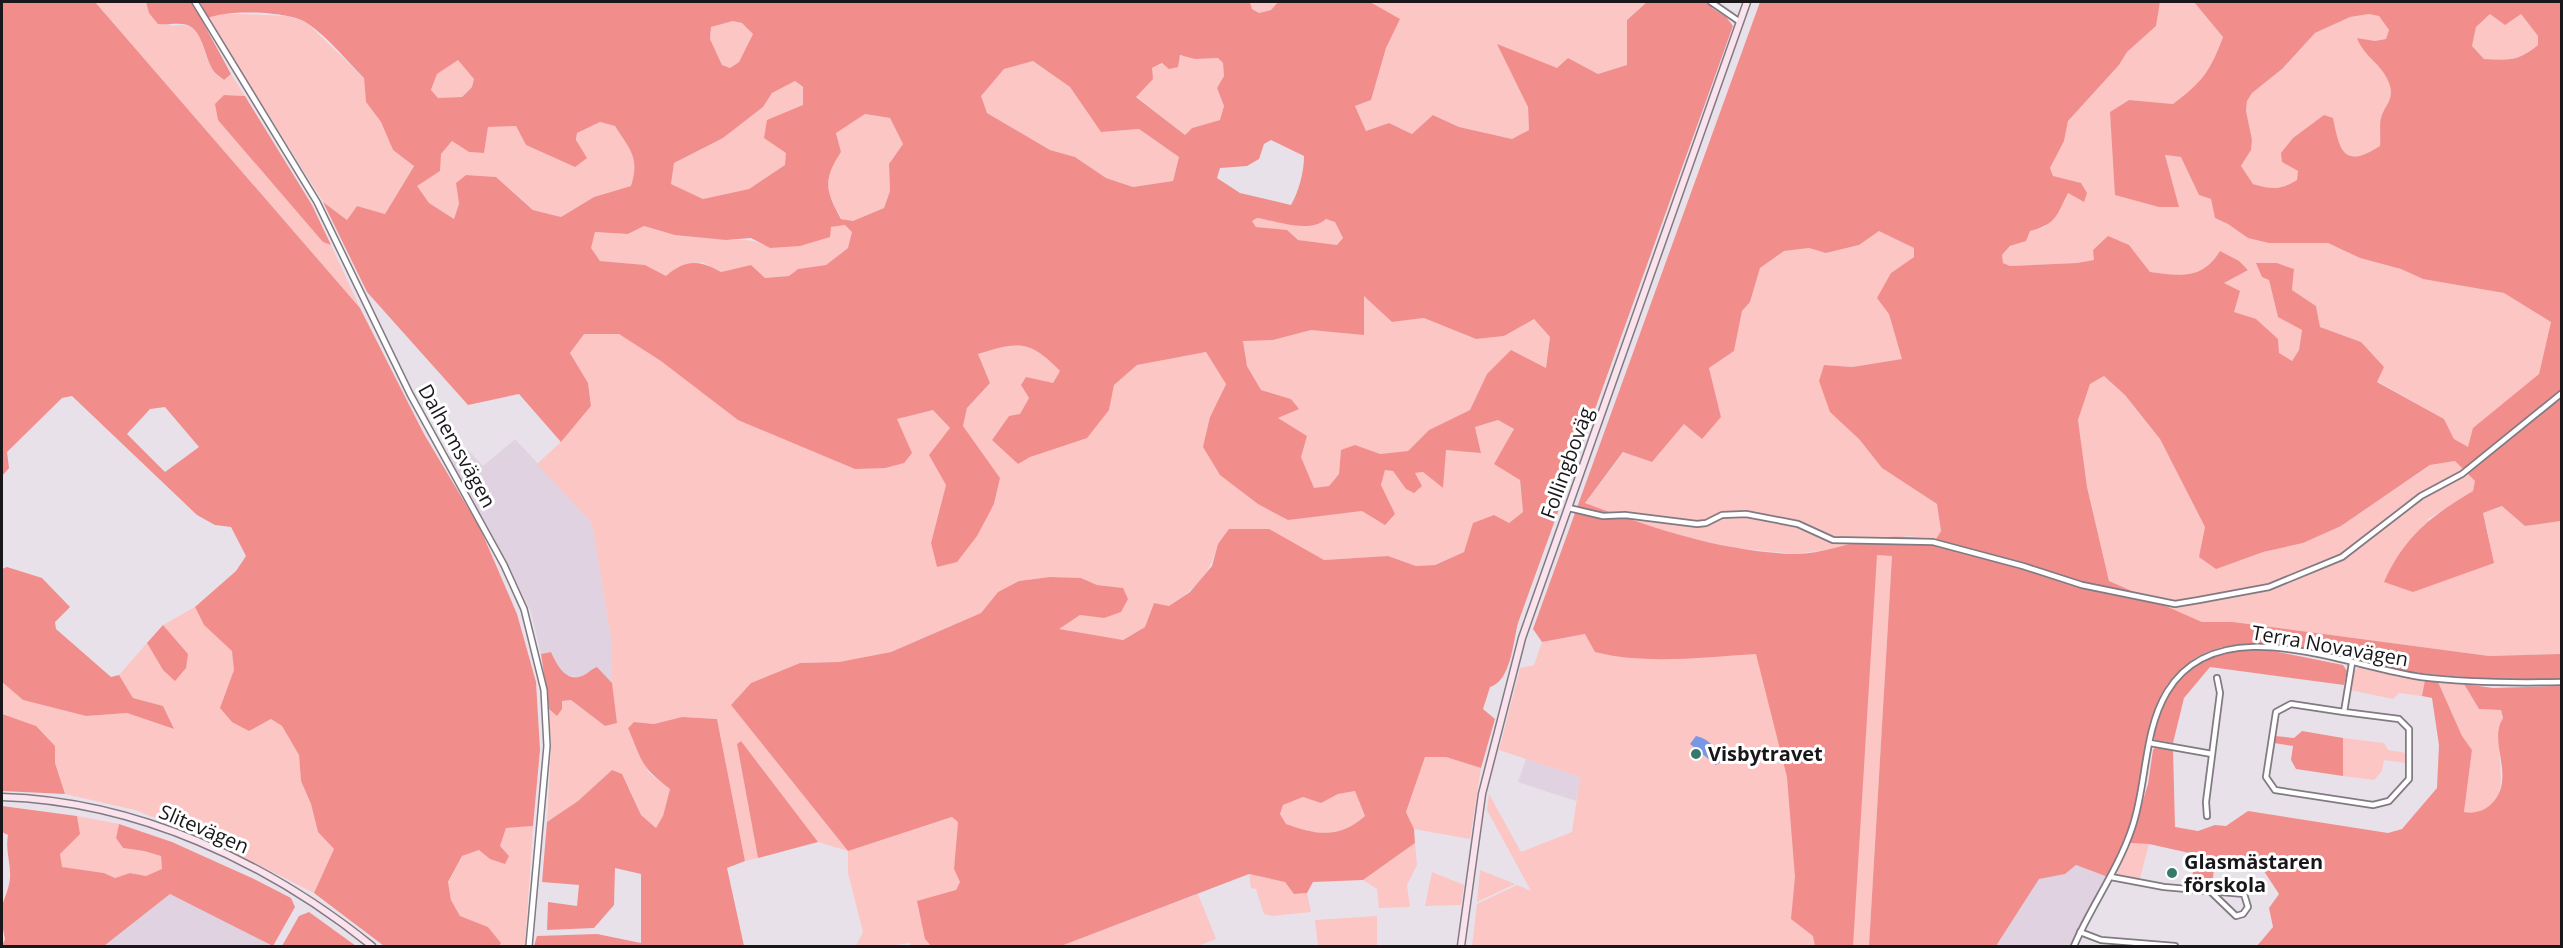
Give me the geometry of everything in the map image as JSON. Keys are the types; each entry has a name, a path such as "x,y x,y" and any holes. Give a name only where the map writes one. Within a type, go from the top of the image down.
{"main road":[{"name":"Follingboväg","path":"1461,946 1482,794 1522,638 1747,2"},
{"name":"Slitevägen","path":"2,797 77,805 120,815 176,833 216,850 292,890 372,946"}],"street":[{"name":"Dalhemsvägen","path":"195,2 322,212 410,394 504,565 524,609 544,690 547,746 529,946"},
{"path":"1711,2 1740,22"},
{"path":"1569,508 1603,516 1625,515 1697,524 1706,523 1722,515 1746,514 1798,524 1833,540 1933,542 2014,563 2082,585 2175,604 2269,587 2342,557 2421,496 2462,474 2562,393"},
{"name":"Terra Novavägen","path":"2074,946 2111,877 2140,804 2150,744 2159,708 2173,683 2190,667 2211,653 2255,645 2418,676 2464,682 2562,682"},
{"path":"2344,712 2352,663"},
{"path":"2207,816 2220,693 2217,678"},
{"path":"2291,704 2344,712 2399,719 2409,729 2410,776 2394,797 2373,805 2275,790 2268,782 2266,772 2276,712 2291,704"},
{"path":"2150,744 2212,754"},
{"path":"2111,877 2164,887 2210,891 2244,894 2248,907 2243,914 2236,916 2210,891"},
{"path":"2080,932 2113,944 2175,946"}],"shaded area":[{"path":"2,2 95,2 360,308 424,434 480,528 517,614 536,682 540,750 533,826 506,828 500,846 509,856 505,864 490,859 479,850 462,856 448,882 451,900 460,916 488,927 501,943 499,946 384,946 314,893 334,849 318,832 311,804 301,781 299,755 282,726 271,719 249,731 232,722 220,708 234,670 232,651 204,625 195,607 236,571 246,556 231,527 215,525 197,515 72,396 62,398 7,452 9,468 2,476","holes":["165,407 199,447 165,472 127,434 150,409"]},
{"path":"95,2 146,2 149,13 172,26 183,25 196,32 214,71 223,80 231,74 245,96 224,95 323,242 331,245 360,308"},
{"path":"146,2 192,2 231,74 224,80 214,71 202,42 194,30 182,24 158,24 149,13"},
{"path":"200,2 1250,2 1252,9 1259,13 1271,10 1278,2 1370,2 1400,19 1386,48 1371,100 1355,106 1366,131 1389,123 1412,134 1433,115 1459,127 1512,139 1529,130 1528,107 1497,44 1557,68 1568,58 1598,74 1627,65 1627,20 1647,2 1710,2 1712,8 1726,17 1733,26 1518,623 1507,669 1503,677 1490,687 1483,709 1495,719 1481,768 1446,757 1425,757 1406,812 1414,829 1415,843 1363,880 1313,882 1307,893 1294,894 1285,882 1249,874 1061,946 931,946 925,939 917,901 956,890 960,882 954,869 958,822 952,817 848,851 731,705 751,683 800,663 839,662 891,652 981,613 998,592 1019,581 1050,577 1081,578 1097,585 1123,588 1128,599 1121,612 1104,618 1080,615 1059,629 1123,640 1145,627 1154,603 1169,606 1190,592 1212,566 1218,544 1229,529 1269,529 1324,560 1388,556 1416,566 1435,565 1464,552 1473,523 1494,515 1509,523 1523,512 1520,480 1494,464 1514,429 1498,420 1475,427 1481,453 1446,450 1443,488 1423,472 1415,473 1422,486 1414,493 1406,489 1393,471 1385,470 1381,485 1395,514 1385,525 1362,511 1288,520 1258,504 1220,475 1203,447 1210,417 1226,384 1206,352 1137,365 1114,385 1109,410 1087,438 1030,457 1018,464 992,440 1009,416 1020,414 1029,398 1021,385 1026,377 1053,383 1060,371 1031,348 1003,347 978,354 990,383 967,408 963,426 1000,478 994,504 977,536 957,562 937,567 931,543 946,485 929,455 950,428 933,410 897,419 912,453 904,463 885,468 855,469 738,420 661,361 619,334 584,334 570,353 588,383 591,406 561,442 519,394 468,405 367,292 323,202 347,220 357,206 385,214 414,166 393,150 381,122 366,102 364,78 322,35 299,19 243,12 208,18","holes":["733,21 742,23 753,34 739,62 730,68 722,65 710,39 711,27","1180,55 1195,59 1218,58 1223,63 1224,76 1217,88 1224,106 1220,120 1192,128 1185,135 1136,97 1153,79 1152,68 1162,63 1169,69 1178,67","458,60 474,79 472,87 462,97 438,98 431,90 437,74","1033,61 1070,87 1101,132 1139,129 1179,157 1173,181 1133,187 1106,178 1075,157 1050,150 987,113 981,96 1004,69","795,81 803,87 803,105 767,120 764,138 786,153 785,165 749,189 703,199 671,184 674,163 723,138 763,107 772,93","865,114 890,118 903,144 889,164 890,191 884,208 853,221 841,219 828,186 831,171 841,152 836,133","600,122 615,126 629,148 634,161 631,186 594,197 561,217 533,210 496,177 466,175 456,183 459,204 454,219 429,203 417,186 440,171 441,154 452,141 469,152 484,153 488,127 516,126 526,145 575,167 587,158 576,140 577,133","1271,140 1304,156 1301,181 1291,205 1240,193 1217,178 1220,168 1247,166 1259,159 1264,144","1257,218 1302,226 1311,226 1326,219 1335,222 1343,238 1337,245 1298,240 1287,230 1256,227 1252,221","845,225 852,232 848,248 826,265 798,269 789,276 765,278 751,265 721,272 706,265 693,263 673,270 666,276 645,265 600,261 591,248 595,232 628,234 644,226 675,235 726,240 751,238 770,248 800,246 830,237 831,227","1364,296 1392,322 1424,318 1476,339 1504,336 1534,319 1550,337 1546,368 1511,350 1487,374 1470,410 1429,430 1408,451 1380,454 1355,445 1341,450 1339,474 1329,486 1314,488 1301,457 1307,436 1278,418 1299,409 1291,399 1261,390 1247,366 1243,341 1273,340 1311,330 1364,335","1355,791 1365,816 1346,828 1327,833 1307,831 1286,824 1280,814 1283,805 1303,797 1321,803 1338,794"]},
{"path":"1250,2 1278,2 1271,10 1259,13 1252,9"},
{"path":"1370,2 1647,2 1627,20 1627,65 1598,74 1568,58 1557,69 1498,45 1528,107 1529,130 1512,139 1459,127 1434,115 1412,134 1389,123 1366,131 1355,106 1371,100 1386,48 1399,19"},
{"path":"1760,2 2160,2 2156,26 2127,52 2119,65 2068,121 2064,141 2050,168 2053,176 2081,183 2087,193 2084,202 2068,193 2055,218 2046,225 2030,231 2026,241 2010,246 2002,255 2003,263 2010,266 2094,260 2093,250 2108,236 2129,245 2150,272 2181,275 2206,267 2220,251 2239,261 2248,270 2224,283 2240,291 2234,312 2256,319 2278,339 2279,353 2292,361 2299,350 2302,330 2278,317 2269,280 2262,277 2256,263 2277,263 2294,269 2292,290 2316,306 2320,327 2361,342 2384,367 2377,382 2444,419 2454,439 2468,447 2473,428 2539,374 2551,322 2504,293 2423,279 2401,269 2360,258 2328,243 2269,243 2248,238 2215,218 2211,199 2199,195 2181,157 2165,155 2179,207 2159,207 2115,195 2110,112 2129,100 2173,104 2204,75 2223,37 2194,2 2561,2 2561,521 2525,526 2502,506 2483,513 2494,563 2413,592 2384,582 2410,540 2432,518 2473,491 2475,481 2455,461 2430,465 2341,526 2303,543 2263,552 2216,569 2199,557 2205,527 2160,439 2125,395 2104,376 2090,384 2078,420 2087,487 2109,581 2202,622 2233,622 2489,656 2561,654 2561,679 2474,678 2421,673 2278,645 2243,644 2210,651 2182,669 2159,699 2154,710 2134,814 2108,877 2076,865 2065,874 2039,879 1996,946 1869,946 1892,556 1877,555 1853,946 1815,946 1813,936 1791,919 1795,877 1787,777 1756,654 1675,659 1615,656 1595,652 1585,634 1542,642 1533,629","holes":["2369,14 2379,16 2389,30 2386,39 2375,41 2357,38 2382,71 2391,89 2390,98 2381,118 2380,146 2368,153 2351,156 2341,148 2333,118 2324,115 2293,138 2281,153 2282,162 2298,171 2297,180 2276,188 2253,184 2241,166 2251,150 2252,140 2246,111 2247,101 2252,93 2282,69 2315,33 2350,17","2490,14 2505,25 2521,14 2538,36 2538,45 2512,59 2484,59 2472,46 2476,27","1879,231 1914,248 1914,257 1891,273 1877,298 1889,314 1902,359 1852,367 1824,365 1819,381 1830,412 1859,439 1882,468 1937,504 1941,531 1936,539 1889,537 1813,553 1765,552 1687,537 1585,503 1623,452 1652,462 1684,424 1702,439 1721,417 1709,368 1734,351 1742,311 1750,302 1760,268 1784,251 1809,248 1826,253 1859,245"]},
{"path":"2160,2 2194,2 2223,37 2204,75 2173,104 2129,100 2110,112 2113,149 2179,207 2165,155 2182,157 2199,195 2211,199 2215,218 2248,238 2328,243 2360,258 2401,269 2423,279 2504,293 2551,322 2539,374 2474,428 2468,448 2454,439 2444,419 2377,381 2361,342 2320,327 2316,306 2292,290 2294,269 2277,263 2269,280 2278,317 2302,329 2299,350 2292,361 2278,353 2234,312 2224,283 2248,269 2220,251 2206,267 2181,275 2150,272 2129,245 2094,260 2077,263 2010,266 2003,263 2002,255 2011,246 2025,241 2030,231 2045,227 2068,193 2084,202 2053,176 2050,168 2064,141 2068,121 2119,65 2127,52 2156,26"},
{"path":"217,13 287,16 306,22 364,78 366,102 381,122 393,150 414,165 385,214 357,206 347,220 323,202 208,18"},
{"path":"2490,14 2521,14 2538,36 2538,45 2512,59 2484,59 2472,46 2476,27"},
{"path":"2378,15 2389,30 2386,39 2375,41 2357,38 2386,77 2391,89 2390,98 2380,121 2381,146 2359,156 2346,154 2338,140 2333,118 2282,162 2298,171 2297,180 2272,189 2252,182 2241,167 2251,150 2252,140 2246,111 2247,101 2252,93 2282,69 2315,33 2350,17"},
{"path":"733,21 742,23 753,34 739,62 730,68 722,65 710,39 711,27"},
{"path":"1185,55 1195,59 1218,58 1223,63 1224,76 1217,88 1224,106 1220,120 1192,128 1185,135 1136,96 1152,79 1152,68"},
{"path":"458,59 474,79 472,87 462,97 438,98 431,91 437,74"},
{"path":"1033,61 1070,87 1101,132 1139,129 1179,157 1173,181 1133,187 1106,178 1075,157 1050,150 987,113 980,96 1004,69"},
{"path":"795,81 803,88 803,105 785,165 749,189 703,199 671,184 674,163 723,138 763,107 772,93"},
{"path":"224,95 245,96 312,205 331,245 323,242 218,120 215,104"},
{"path":"865,114 890,118 903,144 889,164 890,191 884,208 853,221 842,219 832,201 828,186 831,171 841,152 836,132"},
{"path":"600,122 615,126 632,154 634,176 631,186 594,197 561,217 534,210 496,177 466,175 456,183 459,204 454,219 429,203 416,186 439,171 441,154 452,141 469,152 484,153 488,127 516,126 526,145 575,167 577,133"},
{"path":"1257,218 1309,226 1326,219 1335,222 1343,238 1337,245 1297,240 1287,230 1256,227 1252,221"},
{"path":"845,225 853,232 848,248 826,265 798,269 789,276 765,278 751,265 721,272 702,262 666,277 645,265 600,261 590,248 595,232 628,234 644,226 691,236 750,241 771,248 831,227"},
{"path":"1879,230 1914,248 1914,257 1891,273 1889,314 1903,359 1851,367 1825,365 1859,439 1882,468 1937,504 1941,531 1936,540 1910,536 1873,539 1835,549 1794,554 1736,548 1663,532 1585,503 1624,452 1652,462 1684,424 1716,422 1721,417 1709,368 1734,351 1742,311 1750,302 1760,268 1784,251 1809,248 1827,253 1859,245"},
{"path":"1364,295 1392,322 1424,318 1476,339 1504,336 1534,318 1550,337 1546,368 1487,374 1470,410 1429,430 1408,451 1380,454 1341,450 1339,474 1329,486 1314,489 1301,457 1277,418 1298,409 1291,399 1261,390 1247,366 1243,340 1273,340 1311,330 1364,334"},
{"path":"583,334 619,334 810,449 855,469 912,453 896,419 933,410 950,428 939,471 946,485 931,543 937,567 994,505 1000,478 963,426 967,408 990,383 978,354 1013,346 1031,348 1060,371 1053,383 1021,385 1029,398 1020,415 1009,416 992,440 1018,464 1109,410 1114,385 1137,365 1206,352 1226,383 1210,417 1288,519 1362,511 1395,514 1381,485 1385,469 1393,471 1406,489 1415,473 1423,472 1443,488 1445,450 1481,452 1475,427 1498,420 1514,429 1523,512 1509,523 1470,537 1464,552 1434,565 1416,566 1388,556 1324,560 1296,545 1218,544 1206,573 1194,587 1169,606 1154,603 1145,627 1122,640 1058,629 1080,615 1104,618 1123,588 1097,585 1081,578 1050,577 1019,581 998,592 981,613 891,652 839,662 800,663 751,683 731,705 848,851 818,842 741,741 737,744 758,858 745,861 717,719 682,717 654,724 634,722 628,728 649,773 670,789 663,816 656,828 641,815 630,790 612,770 578,801 547,822 551,747 549,709 557,716 562,701 571,700 605,726 617,723 612,698 611,638 592,523 537,464 561,442 591,406 588,383 570,353"},
{"path":"2104,376 2125,395 2160,439 2205,527 2200,557 2263,552 2303,543 2341,526 2431,465 2455,461 2476,481 2473,491 2427,520 2490,542 2483,513 2503,506 2525,526 2561,521 2561,654 2489,656 2233,622 2202,622 2109,581 2087,487 2078,420 2090,384"},
{"path":"515,439 592,522 611,638 612,683 597,667 580,677 569,676 558,668 551,652 541,654 531,612 487,525 447,457 457,454 465,447 483,466"},
{"name":"Visbytravet","path":"1877,555 1892,555 1869,946 1472,946 1477,904 1517,885 1531,891 1487,810 1489,794 1521,852 1572,832 1580,777 1499,750 1520,668 1534,665 1542,642 1586,634"},
{"path":"7,567 42,578 70,607 55,622 56,629 111,677 119,675 133,698 163,706 174,729 127,713 86,716 23,700 2,682 2,569"},
{"path":"195,607 204,625 232,650 249,731 271,719 282,726 299,755 301,781 311,804 318,832 334,849 314,893 208,839 135,810 65,794 55,763 55,746 2,714 2,682 23,700 86,716 127,713 173,729 163,706 133,698 119,675 147,643 163,670 188,654 163,625"},
{"path":"163,625 188,654 186,668 175,681 163,670 147,643"},
{"path":"2249,649 2273,651 2343,665 2347,671 2344,685 2210,667 2184,698 2173,743 2155,740 2153,737 2161,711 2183,676 2193,667 2217,654"},
{"path":"551,652 561,670 569,676 581,676 597,667 612,683 617,723 605,726 571,700 562,701 562,709 557,716 549,709 541,654"},
{"path":"2359,667 2425,680 2422,696 2399,693 2393,699 2350,690 2352,673"},
{"path":"2425,680 2438,682 2462,736 2472,750 2464,812 2471,813 2489,806 2501,789 2502,774 2498,733 2503,718 2501,710 2479,709 2464,684 2493,688 2561,686 2561,946 2257,946 2273,927 2269,908 2279,894 2258,862 2215,857 2212,889 2192,886 2194,854 2149,844 2130,843 2148,784 2153,750 2156,746 2173,749 2175,827 2198,831 2215,825 2226,826 2248,811 2388,833 2402,829 2437,788 2439,745 2432,698 2422,696"},
{"path":"2438,682 2464,684 2479,709 2501,710 2503,718 2499,730 2501,778 2499,793 2494,805 2483,812 2464,813 2472,750 2462,736"},
{"path":"2,714 36,726 55,746 55,763 65,794 2,791"},
{"path":"682,717 717,719 745,861 727,868 744,946 534,946 537,936 597,934 641,943 641,874 615,868 614,905 594,928 547,930 548,902 577,906 579,885 542,882 547,822 578,801 612,770 622,774 641,815 656,828 663,816 670,789 647,768 628,728 634,722 654,724"},
{"path":"2302,731 2343,738 2343,776 2296,769 2291,760 2293,746 2274,743 2275,736 2294,738"},
{"path":"2343,738 2384,743 2388,750 2406,753 2406,763 2384,760 2382,771 2374,780 2343,776"},
{"path":"741,741 818,842 758,858 737,744"},
{"path":"1425,757 1446,757 1481,768 1470,839 1414,829 1406,812"},
{"path":"1526,759 1580,777 1576,801 1518,782"},
{"path":"1355,791 1365,816 1336,832 1307,831 1297,828 1286,824 1280,814 1283,805 1303,797 1321,803 1338,794"},
{"path":"2,806 77,816 80,834 60,854 62,867 104,873 115,878 130,873 146,876 162,869 161,856 123,848 116,838 119,824 172,842 254,879 291,898 295,907 273,946 170,894 104,946 2,946 5,939 1,910 9,886 10,872 8,835 2,832"},
{"path":"77,816 119,824 116,838 123,848 161,856 162,869 146,876 130,873 115,878 104,873 61,867 60,854 79,834"},
{"path":"953,817 958,822 954,869 961,882 925,939 931,946 912,946 909,943 891,946 856,946 863,932 848,873 848,851"},
{"path":"533,826 525,946 499,946 501,943 488,927 460,916 451,900 448,883 462,856 480,850 490,859 500,846 506,827"},
{"path":"1415,843 1417,865 1407,885 1410,907 1379,908 1377,889 1363,880"},
{"path":"2130,843 2149,844 2139,882 2119,877 2117,874"},
{"path":"2076,865 2108,877 2071,946 1996,946 2038,879 2065,874"},
{"path":"1480,870 1515,884 1477,902"},
{"path":"1432,872 1464,885 1461,905 1425,906"},
{"path":"1249,874 1285,882 1294,894 1307,893 1311,912 1272,916 1264,914 1256,889 1251,888"},
{"path":"170,894 274,946 104,946"},
{"path":"1198,894 1216,939 1198,946 1061,946"},
{"path":"309,912 356,946 282,946 299,916"},
{"path":"1377,916 1377,946 1318,946 1315,920"}],"water":[{"path":"1696,736 1709,742 1723,761 1716,765 1690,744"}],"place":[{"name":"Visbytravet","path":"1696,754"},
{"name":"Glasmästaren förskola","path":"2172,873"}]}
